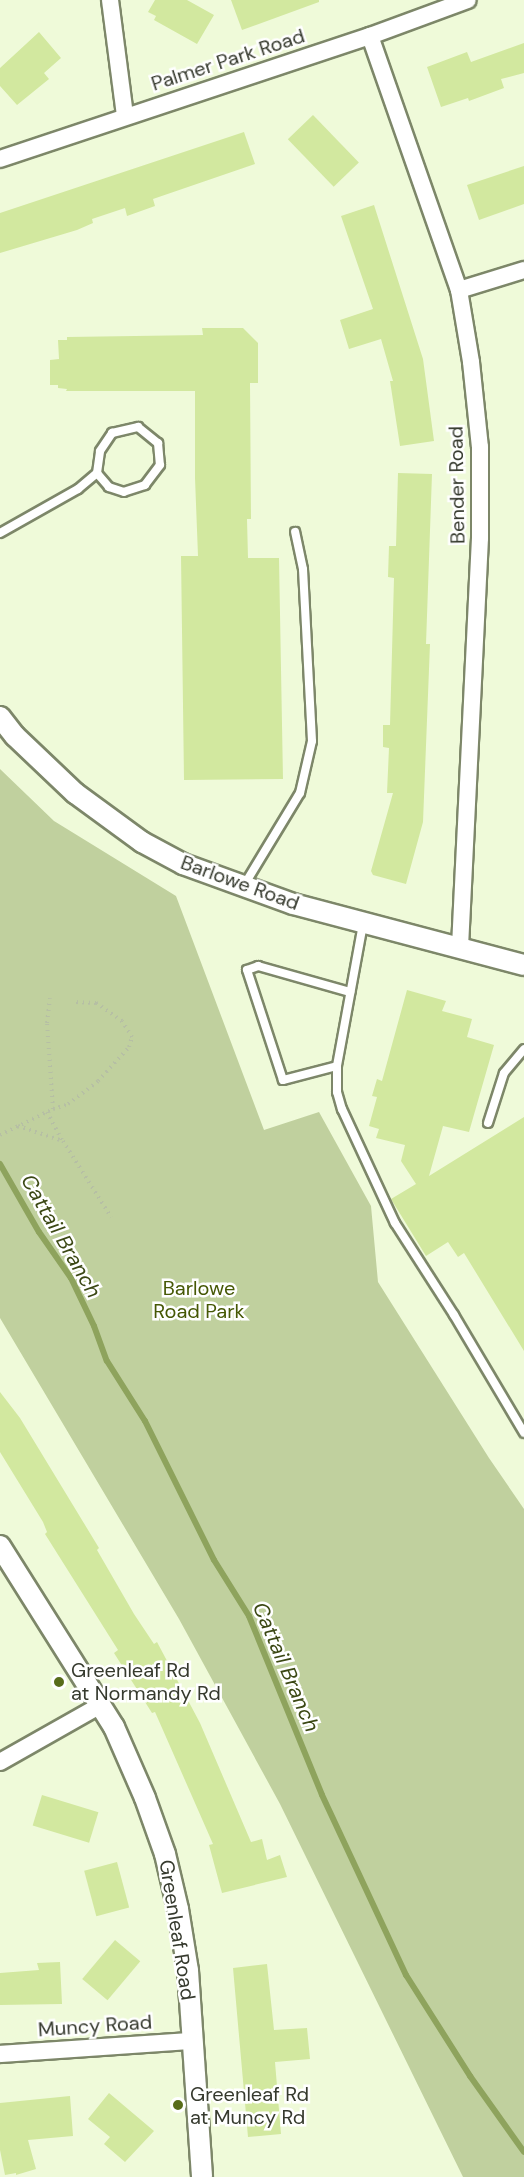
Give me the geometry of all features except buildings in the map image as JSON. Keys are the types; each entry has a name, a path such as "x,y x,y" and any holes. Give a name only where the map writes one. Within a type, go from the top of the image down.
{"street":[{"path":"110,0 125,115"},
{"name":"Palmer Park Road","path":"0,159 125,115 370,36 468,0"},
{"name":"Bender Road","path":"370,36 459,290 471,362 480,447 480,526 460,949"},
{"path":"459,290 524,270"},
{"name":"Barlowe Road","path":"0,717 15,736 75,793 142,842 183,864 243,887 363,924 524,965"},
{"name":"Greenleaf Road","path":"0,1546 114,1727 146,1798 165,1854 178,1909 188,1971 202,2177"},
{"path":"0,1762 99,1706"},
{"name":"Muncy Road","path":"0,2054 193,2041"}],"lane":[{"path":"0,533 78,489 97,473 100,451 112,433 138,427 158,443 160,465 145,485 124,492 109,487 97,473"},
{"path":"243,887 300,793 312,741 303,568 295,532"},
{"path":"363,924 337,1066 337,1092 342,1109 394,1223 454,1315 524,1433"},
{"path":"337,1066 283,1080 247,969 258,966 350,992"},
{"path":"488,1123 504,1073 524,1049"}],"path":[{"path":"50,998 47,1023 53,1109"},
{"path":"0,1135 68,1104 98,1081 129,1047 132,1037 122,1022 96,1003 75,1002"},
{"path":"47,1112 111,1216"},
{"path":"18,1126 63,1141"}],"green space":[{"name":"Barlowe Road Park","path":"0,769 54,821 176,896 264,1130 319,1112 371,1206 378,1282 489,1458 524,1509 524,2177 463,2177 280,1804 179,1619 0,1318"}],"waterway":[{"name":"Cattail Branch","path":"0,1164 39,1232 71,1278 94,1326 107,1361 145,1421 214,1560 249,1616 322,1795 406,1975 470,2076 524,2152"}],"place":[{"name":"Greenleaf Rd at Normandy Rd","path":"59,1682"},
{"name":"Greenleaf Rd at Muncy Rd","path":"178,2105"}]}
